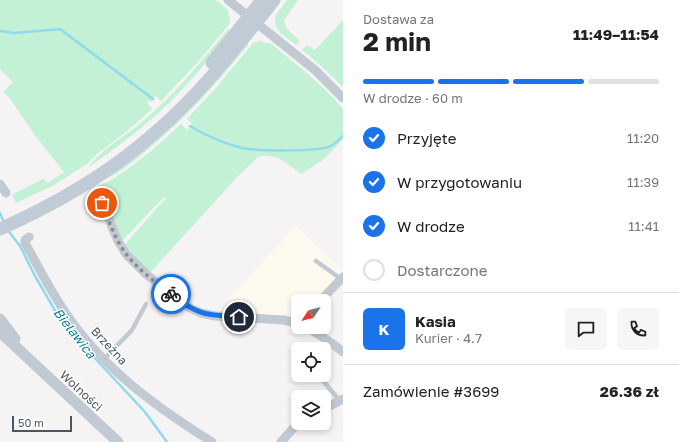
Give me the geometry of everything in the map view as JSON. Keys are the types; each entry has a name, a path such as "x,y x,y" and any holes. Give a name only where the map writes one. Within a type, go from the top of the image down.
{"main road":[{"path":"0,229 8,219 73,192 110,168 141,145 191,99 252,19 262,0"},
{"path":"252,19 274,0"}],"street":[{"path":"228,0 322,76 343,98"},
{"path":"0,184 6,193"},
{"path":"102,203 118,241 126,254 147,275 190,308 201,313 215,316 291,320"},
{"name":"Brzeżna","path":"29,237 25,240 25,243 52,293 74,324 104,359 143,395 198,439 212,442"},
{"path":"327,294 342,278"},
{"name":"Wolności","path":"0,319 28,358"},
{"name":"Wolności","path":"0,332 118,442"},
{"path":"318,334 343,352"},
{"path":"331,406 342,400"},
{"path":"282,442 292,430"}],"lane":[{"path":"316,261 342,278"},
{"path":"104,359 132,330 146,304"},
{"path":"325,382 342,400"}],"shaded area":[{"path":"296,225 343,271 320,294 291,294 291,313 278,315 218,311"}],"green space":[{"path":"0,0 216,0 228,10 230,23 197,63 161,101 156,96 151,102 148,100 147,102 152,109 127,131 97,154 87,164 54,185 16,203 12,195 13,194 43,179 48,183 64,172 37,138 8,96 3,92 13,82 0,69"},
{"path":"287,0 298,0 284,20 286,28 300,41 296,45 279,32 280,31 276,27 275,16"},
{"path":"343,20 343,87 302,50 307,45 315,50"},
{"path":"228,29 232,31 194,76 160,112 141,129 89,167 107,148 155,111 177,89"},
{"path":"262,41 263,43 270,43 299,67 318,83 343,109 343,139 323,160 301,174 275,157 258,157 237,177 149,274 125,248 126,243 166,198 164,197 122,241 116,235 96,187 113,179 125,171 150,152 181,124 187,130 192,124 187,119 215,89 254,42"},
{"path":"248,43 248,45 212,87 174,127 124,168 100,181"}],"waterway":[{"path":"0,31 14,33 60,29 153,99"},
{"path":"190,126 229,144 242,148 261,150 302,150 324,148 333,145 343,136"},
{"name":"Bielawica","path":"0,213 4,223"},
{"name":"Bielawica","path":"7,229 20,246 57,314 78,340 145,412 167,442"}],"way so far":[{"path":"102,203 118,241 126,254 147,275 171,294"}],"route":[{"path":"171,294 190,308 201,313 215,316 239,317"}]}
